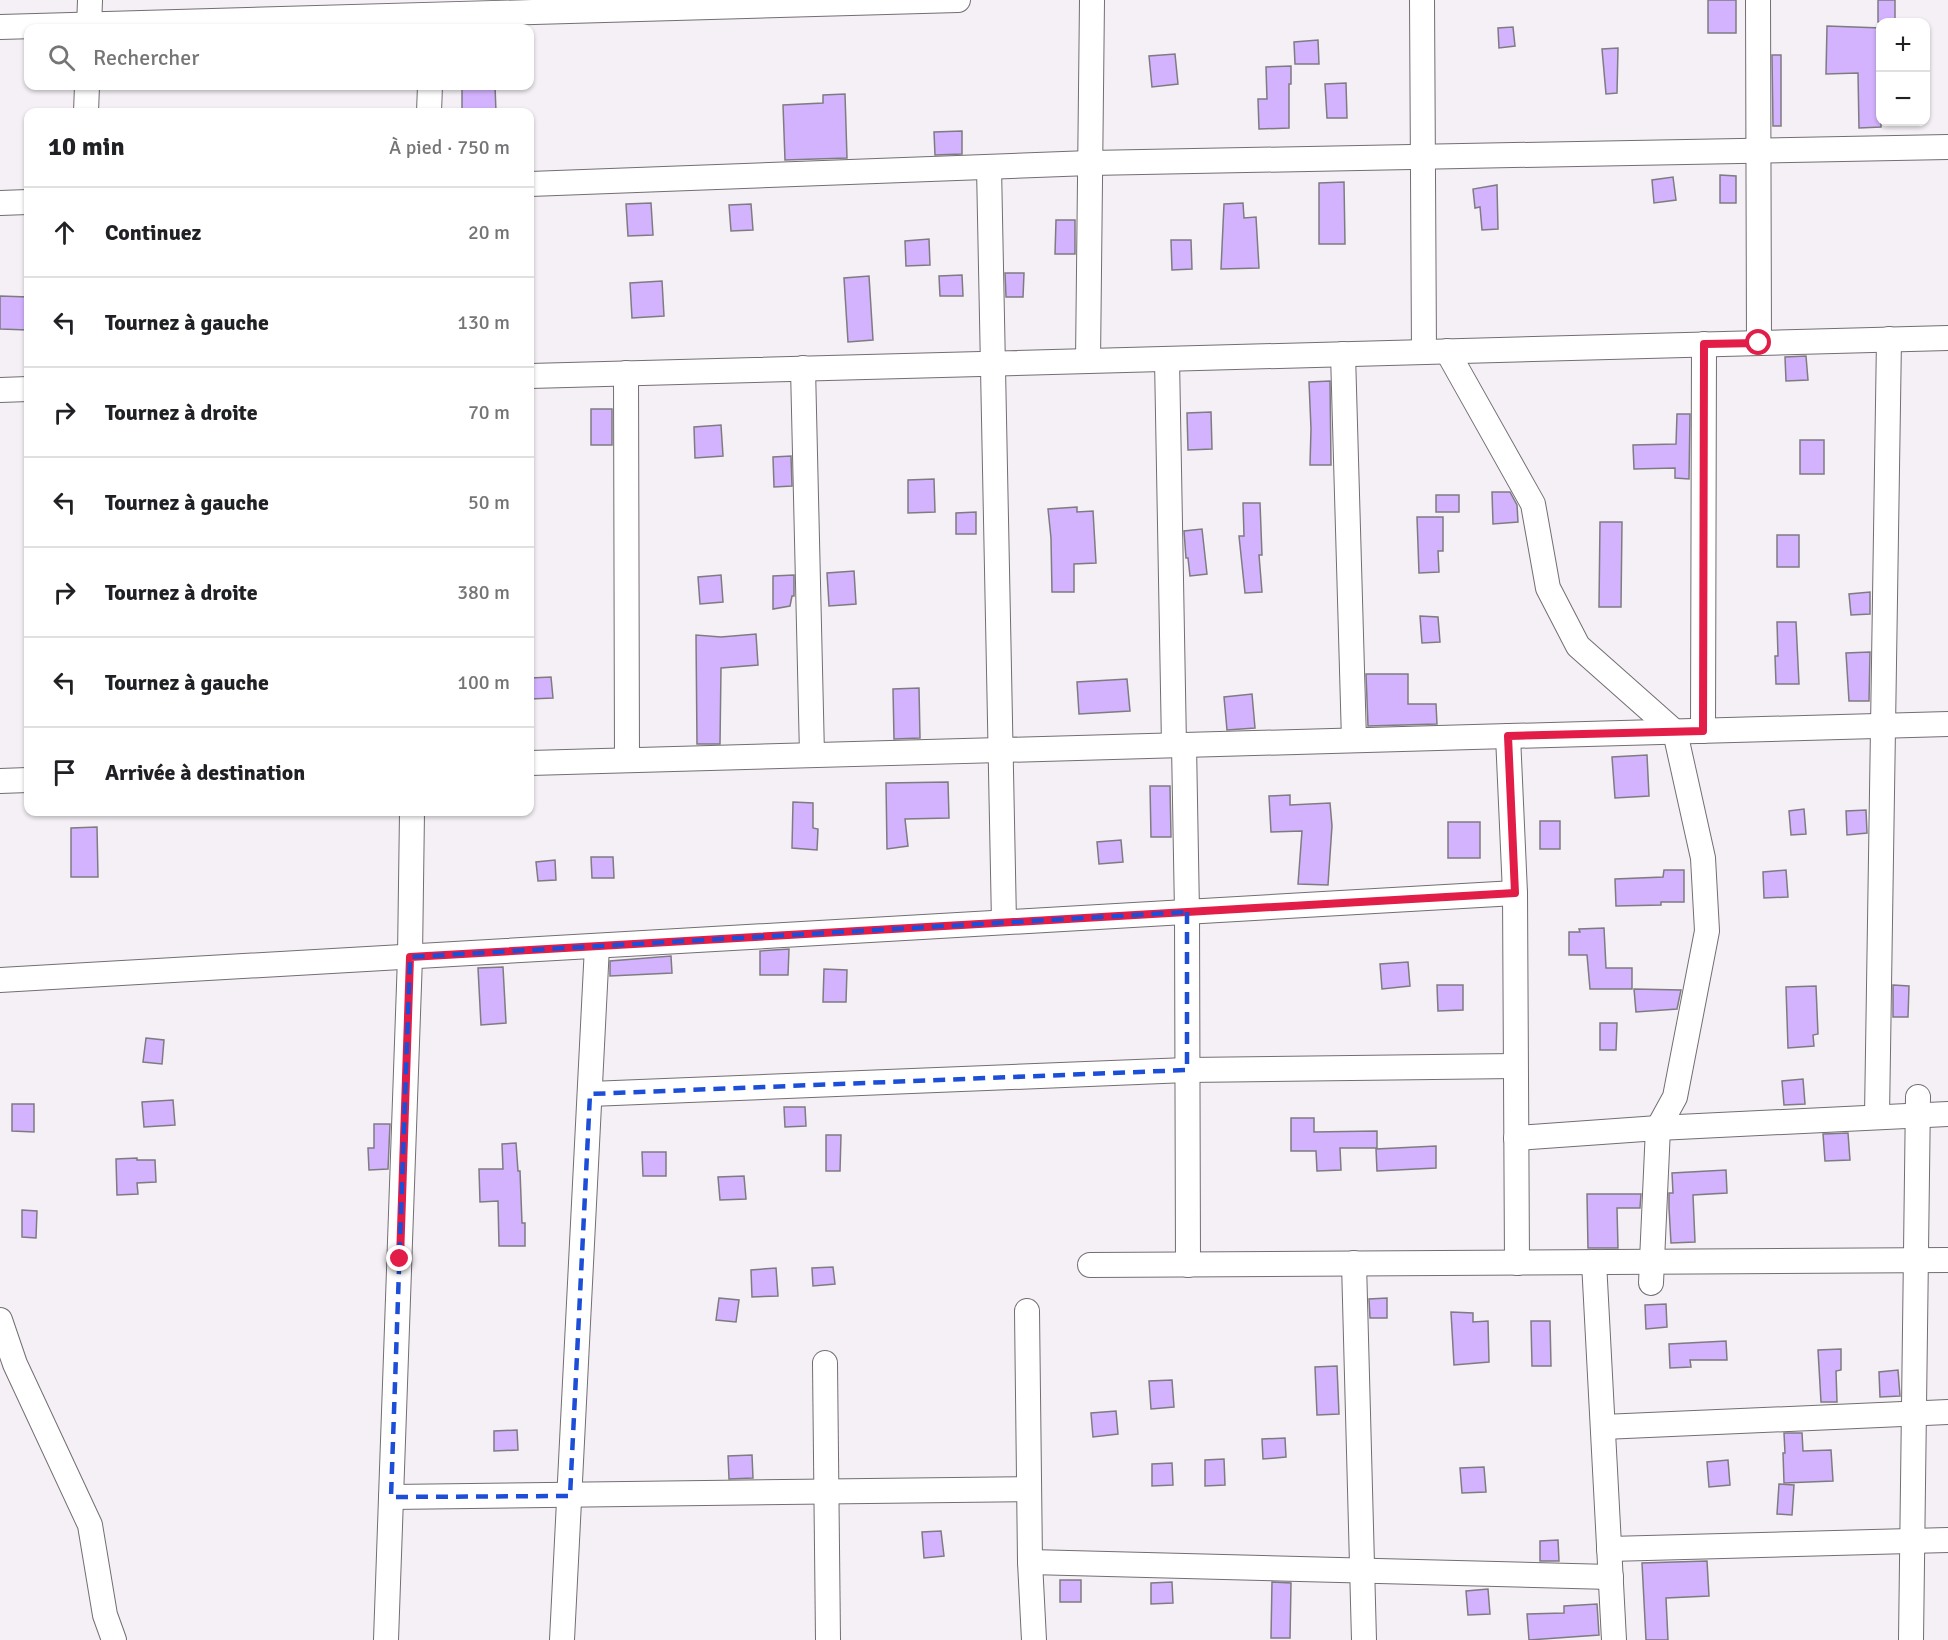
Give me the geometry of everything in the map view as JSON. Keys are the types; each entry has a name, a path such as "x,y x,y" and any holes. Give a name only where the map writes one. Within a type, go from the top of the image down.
{"street":[{"path":"89,24 90,0"},
{"path":"146,24 958,0"},
{"path":"1088,361 1092,0"},
{"path":"1422,0 1423,157 1436,351 1533,504 1548,588 1578,646 1675,732 1703,858 1707,931 1675,1098 1658,1128 1651,1272"},
{"path":"1758,0 1759,343"},
{"path":"0,27 24,27"},
{"path":"86,108 87,90"},
{"path":"429,108 430,90"},
{"path":"534,184 1090,163 1948,147"},
{"path":"989,167 1004,922"},
{"path":"0,203 24,202"},
{"path":"534,376 1948,338"},
{"path":"1877,1116 1889,339"},
{"path":"1703,731 1704,344"},
{"path":"1343,354 1354,740"},
{"path":"1167,358 1179,745 1187,912 1188,1265"},
{"path":"803,368 812,755"},
{"path":"626,373 627,760"},
{"path":"0,390 24,389"},
{"path":"534,763 1948,724"},
{"path":"1508,736 1515,893 1517,1263"},
{"path":"0,781 24,780"},
{"path":"386,1640 410,957 412,816"},
{"path":"0,980 1515,893"},
{"path":"562,1640 597,946"},
{"path":"590,1094 1187,1070 1515,1066"},
{"path":"1911,1640 1918,1106"},
{"path":"1516,1137 1877,1116 1918,1106 1948,1114"},
{"path":"1090,1265 1594,1262 1651,1272 1948,1260"},
{"path":"1594,1262 1614,1640"},
{"path":"1354,1263 1364,1640"},
{"path":"1027,1311 1030,1562 1034,1640"},
{"path":"0,1320 15,1364 90,1525 105,1615 114,1640"},
{"path":"825,1363 828,1640"},
{"path":"1603,1427 1948,1412"},
{"path":"391,1497 1029,1489"},
{"path":"1609,1549 1948,1540"},
{"path":"1030,1562 1611,1576"}],"highlighted area":[{"path":"1187,912 1187,1070 590,1094 570,1496 391,1497 410,957"}],"building":[{"path":"1708,0 1736,0 1736,33 1708,33"},
{"path":"1878,0 1895,0 1895,18 1878,18"},
{"path":"1827,26 1876,28 1876,126 1881,127 1859,128 1858,73 1826,74"},
{"path":"1513,27 1515,46 1499,48 1498,28"},
{"path":"1318,40 1319,64 1295,64 1294,42"},
{"path":"1618,48 1617,93 1606,94 1602,49"},
{"path":"1175,54 1178,84 1152,87 1149,56"},
{"path":"1772,55 1781,55 1781,126 1773,126"},
{"path":"1291,66 1289,128 1259,129 1258,99 1267,99 1266,67"},
{"path":"1346,83 1347,118 1327,118 1325,84"},
{"path":"462,90 495,90 496,108 462,108"},
{"path":"845,94 847,158 785,160 783,105 823,103 823,95"},
{"path":"962,131 962,154 935,155 934,132"},
{"path":"1720,175 1736,176 1736,203 1720,203"},
{"path":"1673,177 1676,200 1654,203 1652,180"},
{"path":"1344,182 1345,244 1319,244 1319,183"},
{"path":"1497,185 1498,229 1482,230 1480,207 1475,208 1473,189"},
{"path":"651,203 653,235 628,236 626,204"},
{"path":"1243,203 1244,218 1256,217 1259,268 1221,269 1224,204"},
{"path":"751,204 753,230 731,231 729,205"},
{"path":"1056,220 1075,220 1075,254 1055,254"},
{"path":"929,239 930,265 906,266 905,241"},
{"path":"1171,240 1191,240 1192,269 1172,270"},
{"path":"1005,273 1024,273 1023,297 1006,297"},
{"path":"962,275 963,296 940,296 939,276"},
{"path":"869,276 873,340 848,342 844,278"},
{"path":"662,281 664,316 632,318 630,283"},
{"path":"0,296 24,297 24,330 0,329"},
{"path":"1806,356 1808,380 1786,381 1785,357"},
{"path":"1330,381 1331,465 1310,465 1309,382"},
{"path":"591,409 612,409 612,445 591,445"},
{"path":"1211,412 1212,449 1188,450 1187,413"},
{"path":"1677,414 1690,414 1689,479 1675,478 1675,468 1634,469 1633,445 1676,444"},
{"path":"721,425 723,456 695,458 694,427"},
{"path":"1800,440 1824,440 1824,474 1800,474"},
{"path":"791,456 792,486 774,487 773,457"},
{"path":"934,479 935,512 908,513 908,480"},
{"path":"1492,492 1510,492 1517,505 1518,522 1493,524"},
{"path":"1436,495 1459,495 1459,512 1436,512"},
{"path":"1243,503 1260,503 1262,555 1259,555 1262,592 1245,593 1239,536 1244,536"},
{"path":"1077,507 1077,512 1093,511 1096,563 1074,564 1074,592 1052,592 1048,509"},
{"path":"976,512 976,534 956,534 956,513"},
{"path":"1417,517 1443,517 1443,551 1438,551 1439,572 1419,573"},
{"path":"1600,522 1622,522 1621,607 1599,607"},
{"path":"1202,529 1207,574 1190,576 1184,531"},
{"path":"1777,535 1799,535 1799,567 1777,567"},
{"path":"854,571 856,604 829,606 827,573"},
{"path":"721,575 723,602 700,604 698,577"},
{"path":"794,575 794,596 792,596 790,606 773,609 773,576"},
{"path":"1870,592 1870,614 1851,615 1849,594"},
{"path":"1420,616 1438,617 1440,642 1422,643"},
{"path":"1777,622 1796,622 1799,684 1776,684"},
{"path":"756,634 758,665 721,668 720,744 697,744 696,635 721,637"},
{"path":"1870,652 1869,701 1849,701 1846,653"},
{"path":"1366,674 1408,674 1408,704 1436,704 1437,724 1368,726"},
{"path":"551,677 553,698 534,699 534,678"},
{"path":"1127,679 1130,711 1079,714 1077,682"},
{"path":"919,688 920,738 894,739 893,689"},
{"path":"1252,694 1255,728 1227,730 1224,697"},
{"path":"1647,755 1649,796 1615,798 1612,757"},
{"path":"948,782 949,818 905,819 908,846 887,849 886,783"},
{"path":"1150,786 1170,786 1171,837 1151,837"},
{"path":"1290,795 1290,805 1330,803 1332,826 1328,885 1298,884 1302,831 1271,832 1269,796"},
{"path":"793,802 813,803 813,828 818,829 817,850 792,848"},
{"path":"1804,809 1806,834 1791,835 1789,811"},
{"path":"1866,810 1867,833 1847,835 1846,811"},
{"path":"1540,821 1560,821 1560,849 1540,849"},
{"path":"1448,822 1480,822 1480,858 1448,858"},
{"path":"97,827 98,877 71,877 71,828"},
{"path":"1121,840 1123,862 1099,864 1097,842"},
{"path":"591,857 613,857 614,878 592,878"},
{"path":"555,860 556,880 538,881 536,862"},
{"path":"1664,870 1684,870 1684,902 1616,906 1615,879 1663,877"},
{"path":"1786,870 1788,897 1764,898 1763,872"},
{"path":"1604,928 1606,968 1632,968 1632,989 1590,989 1587,955 1569,955 1569,932 1580,932 1579,929"},
{"path":"789,949 788,975 760,975 760,951"},
{"path":"671,956 672,973 610,976 610,961"},
{"path":"1408,962 1410,986 1382,989 1380,964"},
{"path":"503,967 506,1023 481,1025 478,968"},
{"path":"824,969 847,970 846,1002 823,1002"},
{"path":"1437,985 1463,985 1463,1010 1438,1011"},
{"path":"1893,985 1909,986 1908,1017 1893,1017"},
{"path":"1816,986 1818,1034 1813,1035 1814,1046 1788,1048 1786,987"},
{"path":"1634,989 1681,990 1677,1009 1636,1012"},
{"path":"1600,1023 1617,1023 1616,1050 1600,1050"},
{"path":"146,1038 164,1040 162,1064 143,1062"},
{"path":"1803,1079 1805,1104 1784,1105 1782,1081"},
{"path":"173,1100 175,1125 144,1127 142,1102"},
{"path":"12,1104 34,1104 34,1132 12,1131"},
{"path":"784,1107 805,1107 806,1126 785,1127"},
{"path":"1291,1118 1314,1118 1314,1132 1377,1131 1377,1148 1340,1148 1341,1170 1317,1171 1316,1151 1291,1151"},
{"path":"374,1124 390,1124 388,1169 369,1170 368,1148 374,1148"},
{"path":"1848,1133 1850,1160 1825,1161 1823,1134"},
{"path":"826,1135 841,1135 840,1171 826,1171"},
{"path":"516,1143 518,1171 520,1171 522,1223 525,1223 525,1246 499,1246 498,1201 480,1202 479,1169 503,1169 502,1144"},
{"path":"1436,1146 1436,1168 1377,1171 1376,1149"},
{"path":"642,1152 666,1152 666,1176 643,1176"},
{"path":"137,1158 137,1160 155,1160 156,1182 137,1183 138,1194 117,1195 116,1159"},
{"path":"1726,1170 1727,1193 1693,1195 1695,1242 1671,1243 1669,1193 1673,1193 1672,1173"},
{"path":"744,1176 746,1199 720,1200 718,1177"},
{"path":"1587,1194 1641,1194 1640,1208 1617,1208 1618,1248 1588,1248"},
{"path":"22,1210 37,1211 36,1238 22,1237"},
{"path":"833,1267 835,1284 813,1286 812,1268"},
{"path":"776,1268 778,1296 752,1297 751,1270"},
{"path":"719,1298 739,1300 736,1322 716,1320"},
{"path":"1387,1298 1387,1318 1370,1318 1369,1299"},
{"path":"1666,1304 1667,1327 1646,1329 1645,1305"},
{"path":"1451,1312 1473,1313 1473,1322 1488,1321 1489,1362 1454,1365"},
{"path":"1531,1321 1550,1321 1551,1366 1532,1366"},
{"path":"1726,1341 1727,1360 1690,1360 1691,1367 1670,1368 1669,1344"},
{"path":"1841,1349 1841,1370 1836,1371 1837,1402 1821,1402 1818,1350"},
{"path":"1337,1366 1339,1414 1317,1415 1315,1367"},
{"path":"1898,1370 1900,1396 1880,1397 1879,1372"},
{"path":"1172,1380 1174,1407 1151,1409 1149,1381"},
{"path":"1116,1411 1118,1434 1093,1437 1091,1413"},
{"path":"517,1430 518,1450 494,1451 494,1431"},
{"path":"1784,1433 1802,1433 1803,1451 1831,1450 1833,1481 1784,1483"},
{"path":"1285,1438 1286,1457 1263,1459 1262,1439"},
{"path":"752,1455 753,1478 729,1479 728,1456"},
{"path":"1224,1459 1225,1485 1205,1486 1205,1460"},
{"path":"1728,1460 1730,1485 1709,1487 1707,1462"},
{"path":"1172,1463 1173,1485 1152,1486 1152,1464"},
{"path":"1484,1467 1486,1492 1462,1493 1460,1468"},
{"path":"1779,1484 1794,1485 1792,1515 1777,1514"},
{"path":"941,1531 944,1556 924,1558 922,1532"},
{"path":"1558,1540 1559,1561 1540,1561 1540,1541"},
{"path":"1707,1561 1709,1596 1666,1598 1668,1640 1646,1640 1642,1563"},
{"path":"1060,1580 1081,1580 1081,1602 1060,1602"},
{"path":"1172,1582 1173,1603 1151,1604 1151,1583"},
{"path":"1272,1582 1291,1583 1290,1638 1271,1638"},
{"path":"1488,1589 1490,1614 1468,1615 1466,1591"},
{"path":"1597,1604 1599,1635 1529,1640 1527,1614 1564,1613 1564,1606"}],"route":[{"path":"400,1259 410,957 1515,893 1508,736 1703,731 1704,344 1759,343"}]}
